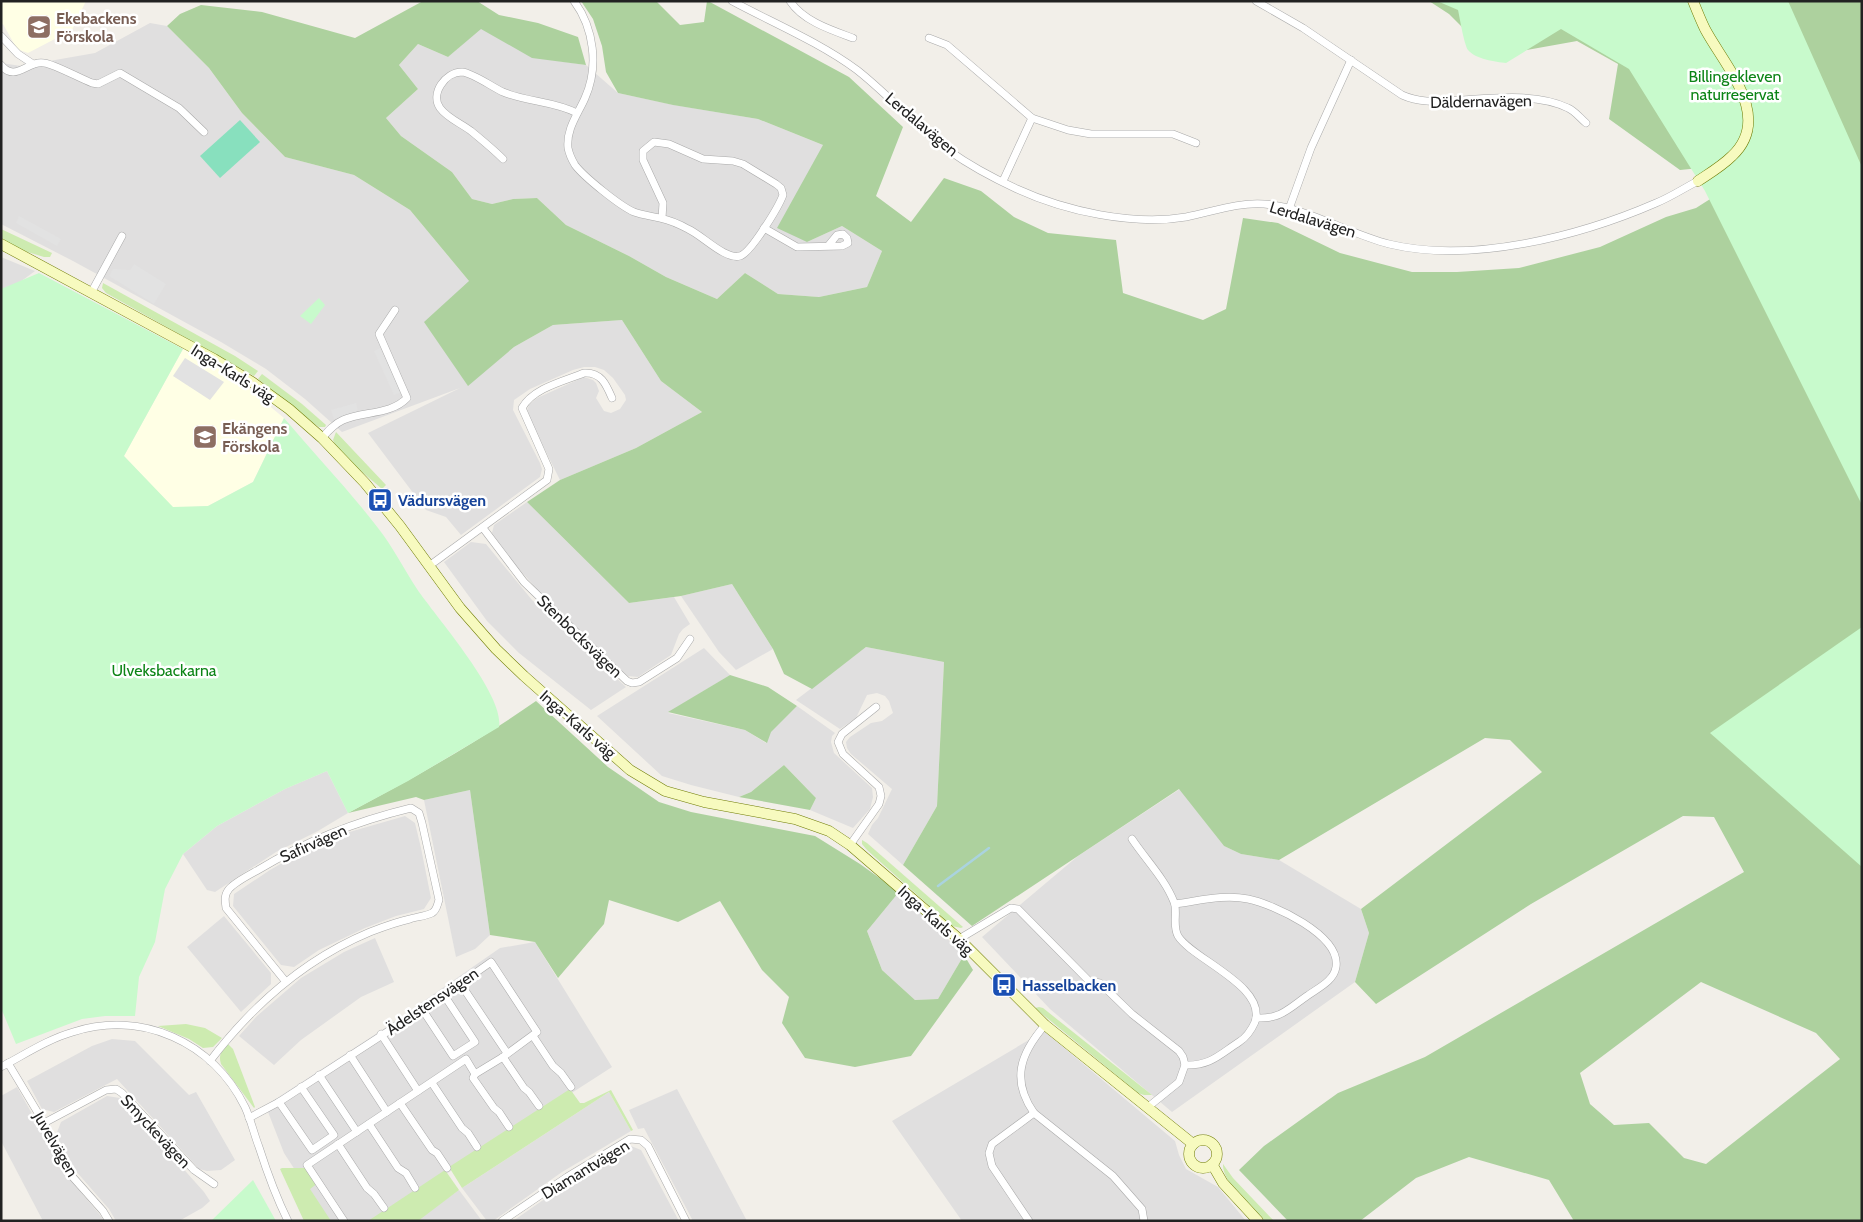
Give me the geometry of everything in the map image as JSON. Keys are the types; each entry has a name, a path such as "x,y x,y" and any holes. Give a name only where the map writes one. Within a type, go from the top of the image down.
{"street":[{"path":"574,1 590,34 593,64 585,97 568,136 568,148 576,166 623,206 635,212 662,218 689,229 726,254 733,256 742,256 750,249 784,195 782,188 743,164 733,160 703,159 669,144 654,142 643,151 643,160 662,203 662,218"},
{"name":"Lerdalavägen","path":"732,1 821,48 854,68 882,90 911,119 948,150 980,170 1016,189 1062,206 1108,216 1154,219 1184,217 1229,207 1263,204 1289,208 1390,244 1448,252 1489,248 1562,236 1600,225 1660,202 1698,181 1733,156 1744,140 1749,119 1746,101 1705,29 1693,1"},
{"path":"790,1 799,12 807,17 853,38"},
{"name":"Däldernavägen","path":"1256,1 1303,28 1402,95 1414,100 1436,102 1515,98 1544,101 1570,108 1586,122"},
{"path":"1,36 18,54 33,64"},
{"path":"929,38 948,45 1006,98 1032,118 1068,130 1091,134 1173,134 1196,143"},
{"path":"1289,208 1311,148 1351,60"},
{"path":"1,65 11,72 20,72 33,64 45,63 92,84 98,84 120,73 179,108 204,132"},
{"path":"503,159 472,132 441,109 437,95 438,90 448,78 462,72 470,74 506,93 530,101 556,104 577,113"},
{"path":"1003,181 1032,118"},
{"path":"764,228 797,247 828,246"},
{"path":"91,293 122,236"},
{"name":"Inga-Karls väg","path":"1,244 214,359 252,382 289,409 322,438 375,495 466,615 496,649 616,757 649,783 685,798 795,819 829,830 850,845 959,939 1045,1025 1193,1144"},
{"path":"322,438 332,426 345,420 378,412 403,402 407,398 379,334 395,310"},
{"path":"429,566 547,480 549,474 546,459 524,416 522,408 526,399 584,373 597,375 605,383 612,398"},
{"name":"Stenbocksvägen","path":"483,528 524,582 632,683 639,682 677,658 690,640"},
{"path":"850,845 879,804 881,796 879,787 843,754 838,742 842,734 876,707"},
{"name":"Safirvägen","path":"411,808 419,813 439,900 437,908 432,913 369,932 338,947 286,982 226,908 224,899 229,889 316,838 392,812 411,808"},
{"path":"1132,839 1165,885 1175,904 1176,932 1184,945 1231,977 1252,1001 1256,1018 1252,1030 1247,1037 1204,1064 1185,1065"},
{"path":"1175,904 1222,897 1246,898 1261,902 1286,912 1303,923 1332,948 1336,958 1336,968 1326,984 1276,1016 1256,1018"},
{"path":"959,939 1011,908 1018,909 1089,981 1100,983 1132,1014 1180,1051 1185,1065 1179,1082 1148,1107"},
{"name":"Ädelstensvägen","path":"249,1118 279,1102 381,1034 444,995 491,962 537,1032 533,1036"},
{"path":"210,1061 239,1026 286,982"},
{"path":"460,983 524,1088 540,1106"},
{"path":"422,1009 453,1056 461,1051 475,1042 444,995"},
{"path":"5,1065 72,1032 124,1024 169,1035 194,1048 210,1061 233,1088 249,1118 275,1194 288,1221"},
{"path":"1045,1025 1030,1043 1022,1063 1020,1085 1026,1102 1034,1113 1113,1176 1142,1209 1144,1221"},
{"path":"381,1034 418,1091"},
{"path":"475,1074 533,1036 553,1066 561,1072 571,1087"},
{"path":"461,1051 475,1074 473,1078 509,1126"},
{"path":"350,1055 387,1112"},
{"path":"344,1221 307,1165 466,1059"},
{"name":"Juvelvägen","path":"5,1065 44,1124 70,1174 103,1211 109,1221"},
{"path":"319,1075 357,1132"},
{"path":"432,1083 462,1128 478,1147"},
{"path":"279,1102 312,1150 334,1135 302,1087"},
{"name":"Smyckevägen","path":"44,1124 106,1090 116,1089 122,1093 194,1170 214,1184"},
{"path":"400,1103 432,1150 447,1168"},
{"path":"1029,1221 992,1166 989,1153 992,1144 1034,1113"},
{"path":"369,1124 398,1168 406,1173 415,1188"},
{"name":"Diamantvägen","path":"502,1221 567,1177 630,1139 640,1140 648,1146 686,1221"},
{"path":"1204,1140 1211,1142 1216,1149 1216,1157 1212,1164 1200,1167 1193,1164 1189,1150 1193,1144 1204,1140"},
{"path":"323,1142 329,1150"},
{"path":"338,1144 367,1188 384,1208"},
{"path":"1212,1164 1223,1183 1258,1221"}],"shaded area":[{"name":"Ekebackens Förskola","path":"1,1 86,1 72,30 28,53 17,49 3,24 1,25"},
{"path":"150,23 167,26 209,68 242,113 285,157 354,175 410,210 469,281 467,385 514,347 553,325 622,320 661,381 702,412 636,448 560,480 528,416 527,410 529,405 537,398 584,377 596,383 599,391 596,398 604,411 611,413 620,409 626,400 625,395 613,378 604,370 595,367 573,370 530,389 514,400 513,410 540,463 542,469 540,477 461,535 446,517 426,510 368,433 460,388 342,432 305,399 266,369 221,342 73,261 1,224 1,63 21,66 95,53"},
{"path":"481,28 532,57 586,65 618,93 674,105 758,119 823,145 807,242 842,226 882,251 867,287 819,297 778,294 745,273 717,299 666,277 629,256 566,225 537,198 513,199 492,204 472,199 452,172 401,136 386,118 418,89 399,65 418,44 448,57"},
{"path":"19,216 61,239 57,246 16,223"},
{"path":"1,257 35,271 1,296"},
{"path":"134,264 166,284 154,304 109,276 113,269 130,270"},
{"path":"380,348 401,392 394,395 374,351"},
{"name":"Ekängens Förskola","path":"183,349 232,375 284,418 253,482 208,506 173,508 124,456"},
{"path":"185,358 224,382 210,400 173,376"},
{"path":"356,403 358,412 334,419 331,410"},
{"path":"527,502 629,603 674,597 690,624 679,634 671,655 638,677 628,676 544,597 511,560 492,533 494,525"},
{"path":"471,542 486,544 532,600 626,687 591,710 519,653 487,621 444,562"},
{"path":"732,584 773,649 736,670 719,652 681,596"},
{"path":"866,647 944,662 937,806 903,865 868,834 892,789 851,754 846,742 850,737 871,723 882,721 893,713 889,701 885,696 877,693 867,695 856,718 840,729 796,700"},
{"path":"704,648 730,675 668,713 745,730 766,743 770,732 797,706 835,733 832,736 831,742 834,753 872,788 873,797 870,809 853,828 810,810 816,798 784,765 751,792 739,797 691,785 662,776 597,716"},
{"path":"327,771 348,813 318,831 276,852 215,892 207,890 183,854 217,826 285,789"},
{"path":"1180,789 1224,846 1241,854 1279,860 1361,909 1369,933 1355,982 1172,1112 1050,1009 982,937 1078,856"},
{"path":"470,790 490,935 475,949 456,957 424,800"},
{"path":"405,816 415,823 421,848 431,898 424,909 396,916 365,928 319,950 294,967 281,965 233,906 234,894 305,850 346,833"},
{"path":"899,892 964,955 938,999 915,1000 882,970 867,931"},
{"path":"224,916 271,973 271,984 241,1012 187,947"},
{"path":"375,938 394,982 361,997 301,1040 274,1065 239,1036 257,1016 301,978 344,952"},
{"path":"535,942 612,1067 373,1221 328,1221 284,1153 268,1112 271,1102 382,1030 500,948"},
{"path":"1044,1031 1175,1141 1186,1169 1218,1187 1246,1221 962,1221 892,1121"},
{"path":"112,1039 135,1041 189,1095 196,1092 235,1160 221,1170 207,1171 199,1169 117,1079 54,1112 42,1109 27,1081 92,1046"},
{"path":"17,1087 67,1176 104,1221 43,1221 1,1141 1,1096"},
{"path":"677,1089 747,1221 693,1221 644,1128 638,1129 629,1110"},
{"path":"609,1092 631,1131 562,1172 493,1221 487,1221 462,1188"},
{"path":"107,1096 120,1098 210,1201 202,1208 179,1221 116,1221 109,1209 75,1170 56,1135 61,1122"},
{"path":"631,1146 641,1150 679,1221 513,1221 572,1180"},
{"path":"459,1190 482,1221 418,1221 423,1216"}],"green space":[{"path":"423,1 477,1 499,15 538,23 578,37 586,65 532,58 481,29 448,57 418,44 399,65 418,89 386,118 401,136 452,172 472,199 492,204 513,199 537,198 566,225 629,256 666,277 717,299 745,273 778,294 819,297 867,287 882,251 842,226 807,242 777,228 823,145 758,119 673,105 618,93 606,72 602,46 593,19 581,1 656,1 680,25 704,22 708,1 849,77 903,127 876,196 911,222 944,178 981,191 1014,217 1048,233 1116,240 1123,293 1203,320 1226,309 1243,218 1278,223 1340,253 1412,272 1457,272 1519,268 1600,247 1666,217 1696,208 1729,187 1702,1 1862,1 1862,1221 1574,1221 1549,1180 1469,1157 1416,1178 1360,1221 1288,1221 1239,1170 1264,1146 1338,1093 1425,1057 1744,872 1714,817 1683,816 1531,904 1376,1004 1355,982 1369,933 1361,909 1542,772 1510,740 1485,738 1279,860 1241,854 1224,846 1179,789 972,926 903,865 937,806 944,662 866,647 812,689 784,674 773,649 732,584 681,596 629,603 527,502 560,480 636,448 702,412 661,381 622,320 553,325 514,347 468,386 424,322 469,281 410,210 354,175 285,157 242,113 209,68 167,26 180,14 201,5 262,12 355,38","holes":["1701,982 1816,1033 1840,1059 1706,1164 1684,1158 1649,1123 1614,1125 1590,1104 1580,1073"]},
{"path":"1429,1 1681,1 1710,167 1680,170 1609,119 1618,64 1577,41 1510,53 1486,51 1449,14"},
{"name":"Billingekleven naturreservat","path":"1437,1 1788,1 1862,167 1862,505 1705,191 1629,69 1561,29 1506,63 1480,58 1468,50 1458,10"},
{"path":"240,120 260,142 220,178 200,156"},
{"path":"1,229 52,253 50,257 21,250 1,240"},
{"name":"Ulveksbackarna","path":"39,273 183,349 124,456 173,507 208,506 253,482 284,418 355,500 394,550 417,589 481,677 498,713 499,727 408,781 348,813 327,771 285,789 217,826 183,854 165,889 155,942 139,977 135,1016 105,1016 82,1019 16,1044 1,1008 1,289"},
{"path":"103,283 235,356 258,371 254,376 106,293 102,288"},
{"path":"319,298 325,305 311,324 300,316"},
{"path":"262,374 302,404 326,425 325,427 316,425 258,379"},
{"path":"336,432 386,485 382,489 355,466 336,446 333,440"},
{"path":"1862,627 1862,867 1710,733"},
{"path":"730,675 768,687 797,706 771,732 767,743 745,730 668,712"},
{"path":"536,701 608,767 659,802 691,812 815,836 860,864 899,892 867,931 882,970 915,1000 938,999 964,955 973,970 911,1056 855,1067 805,1058 782,1023 789,997 762,970 720,901 678,922 609,900 604,924 558,978 535,942 490,935 470,790 424,800 416,797 348,813 444,760"},
{"path":"784,765 816,798 810,810 739,797 751,792"},
{"path":"862,840 963,927 952,926 867,850 862,844"},
{"path":"1035,1008 1043,1008 1152,1095 1138,1093"},
{"path":"186,1024 205,1028 222,1038 213,1047 203,1048 189,1039 158,1026"},
{"path":"228,1044 233,1049 254,1108 221,1064 220,1055"},
{"path":"570,1089 580,1103 584,1103 611,1090 633,1130 631,1131 609,1092 462,1188 449,1167"},
{"path":"1223,1164 1233,1178 1274,1221 1265,1221 1239,1195 1227,1179"},
{"path":"306,1168 318,1183 310,1189 331,1221 304,1221 280,1169"},
{"path":"445,1170 459,1190 418,1221 368,1221"},
{"path":"253,1180 276,1221 211,1221"}],"waterway":[{"path":"938,886 989,848"}],"place":[{"name":"Ekebackens Förskola","path":"39,27"},
{"name":"Ekängens Förskola","path":"205,437"},
{"name":"Vädursvägen","path":"380,500"},
{"name":"Hasselbacken","path":"1004,985"}]}
